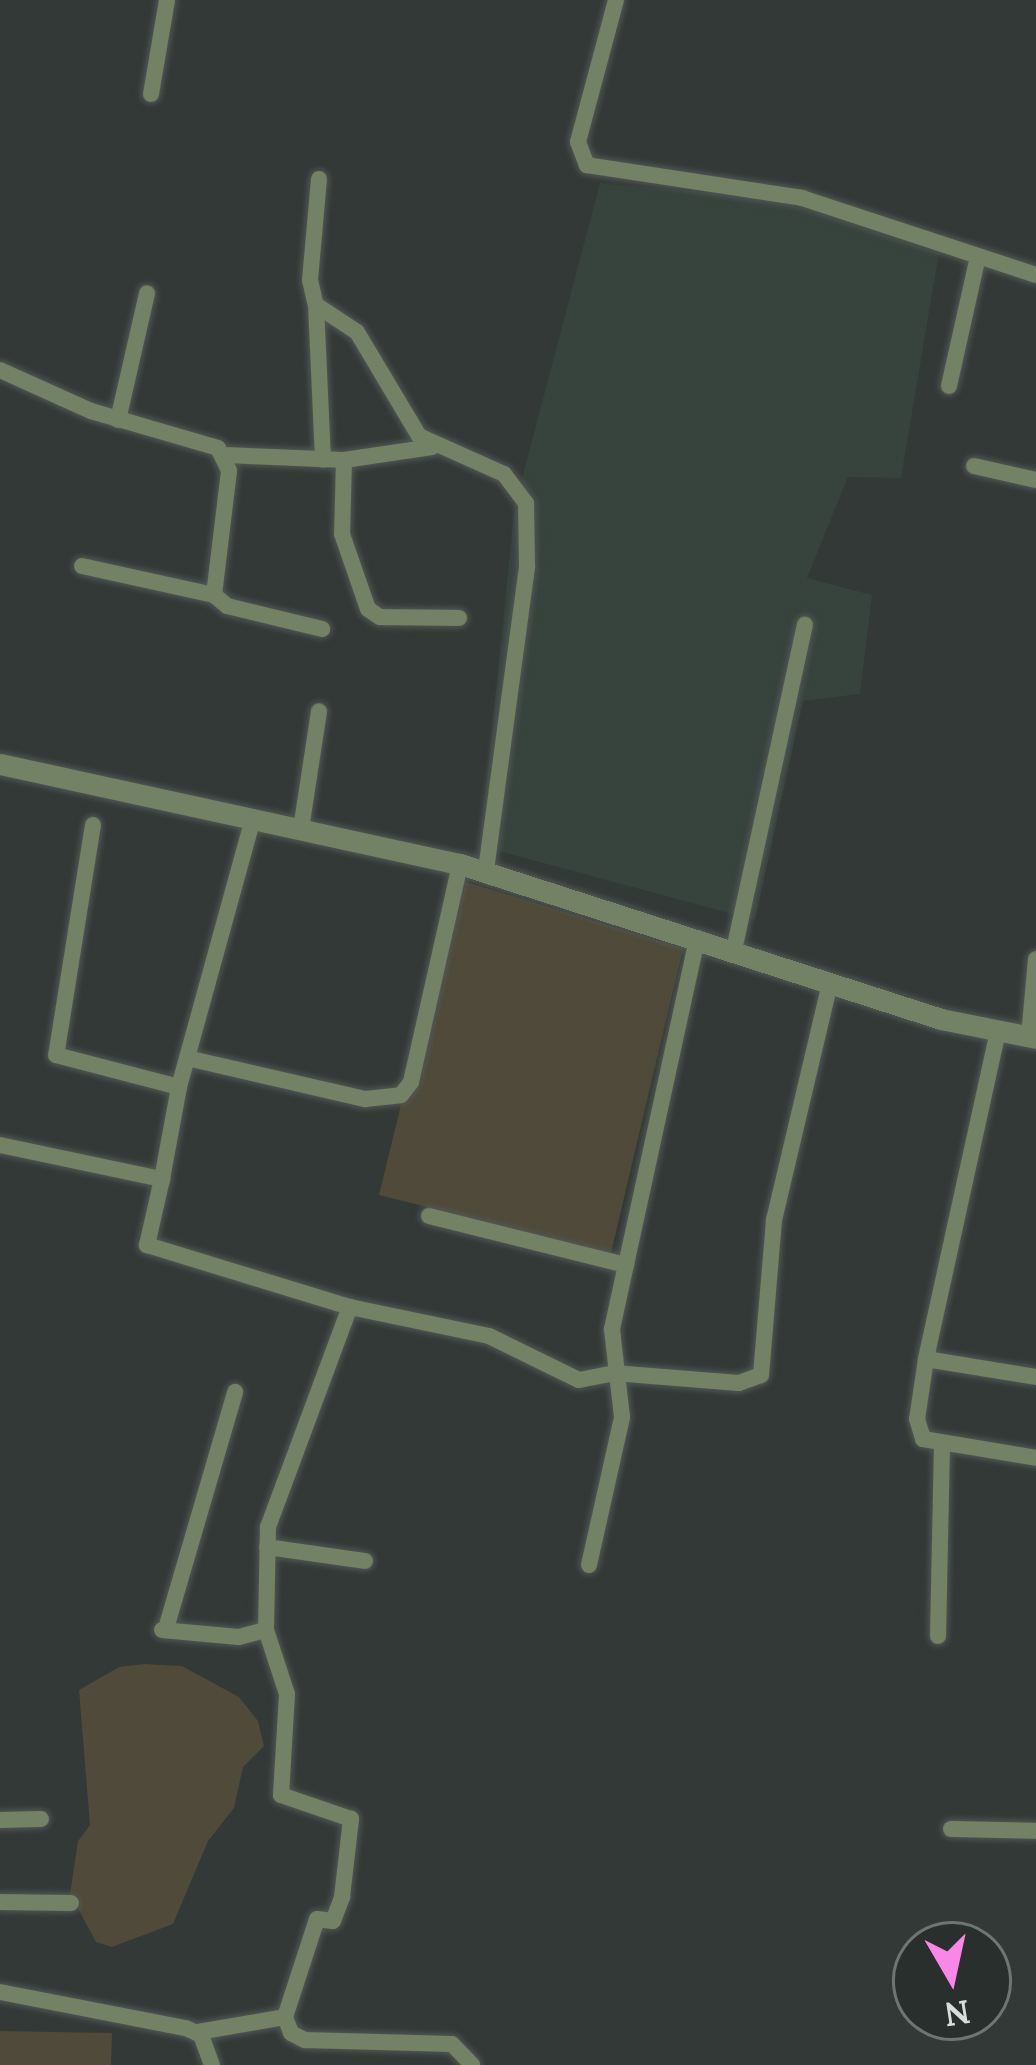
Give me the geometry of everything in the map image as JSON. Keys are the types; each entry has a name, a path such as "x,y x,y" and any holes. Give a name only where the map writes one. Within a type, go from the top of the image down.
{"street":[{"path":"151,94 167,0"},
{"path":"616,0 578,142 587,165 780,193 1036,275"},
{"path":"319,179 310,280 316,305 323,460"},
{"path":"949,386 978,256"},
{"path":"118,419 147,293"},
{"path":"316,305 356,332 432,447"},
{"path":"0,370 118,419 225,455 344,460 432,447 504,474 526,503 530,524 486,872"},
{"path":"214,595 225,455"},
{"path":"344,460 342,534 368,609 380,617 459,618"},
{"path":"974,466 1036,480"},
{"path":"82,566 214,595 227,606 322,629"},
{"path":"734,950 806,625"},
{"path":"301,830 319,711"},
{"path":"0,764 460,864 830,982 1032,1037 1036,958"},
{"path":"253,819 179,1087 147,1245 350,1307 489,1336 569,1378 614,1373 739,1383 761,1375 774,1220 830,982"},
{"path":"93,825 56,1055 179,1087"},
{"path":"187,1058 365,1099 401,1095 411,1082 460,864"},
{"path":"590,1564 622,1417 612,1328 697,938"},
{"path":"998,1030 926,1359 917,1432 943,1445 1036,1458"},
{"path":"0,1145 162,1179"},
{"path":"429,1216 626,1265"},
{"path":"350,1307 267,1547 266,1630 287,1694 281,1795 344,1813 353,1826 342,1897 333,1921 317,1919 285,2017 291,2033 305,2040 452,2044 472,2065"},
{"path":"926,1359 1036,1377"},
{"path":"235,1392 164,1627 239,1637 266,1630"},
{"path":"938,1636 943,1445"},
{"path":"267,1547 364,1561"},
{"path":"0,1820 41,1819"},
{"path":"951,1829 1036,1831"},
{"path":"0,1902 71,1903"},
{"path":"0,1992 198,2032 285,2017"},
{"path":"198,2032 212,2065"}],"shaded area":[{"path":"600,183 776,199 939,253 901,478 848,477 807,578 872,595 860,694 803,701 755,920 480,846 515,505"},
{"path":"456,879 683,948 611,1253 379,1195"},
{"path":"182,1666 239,1697 258,1721 264,1746 243,1767 234,1808 208,1841 173,1924 112,1947 96,1942 70,1894 78,1841 90,1825 79,1690 119,1667"},
{"path":"0,2031 112,2033 111,2065 0,2065"}]}
